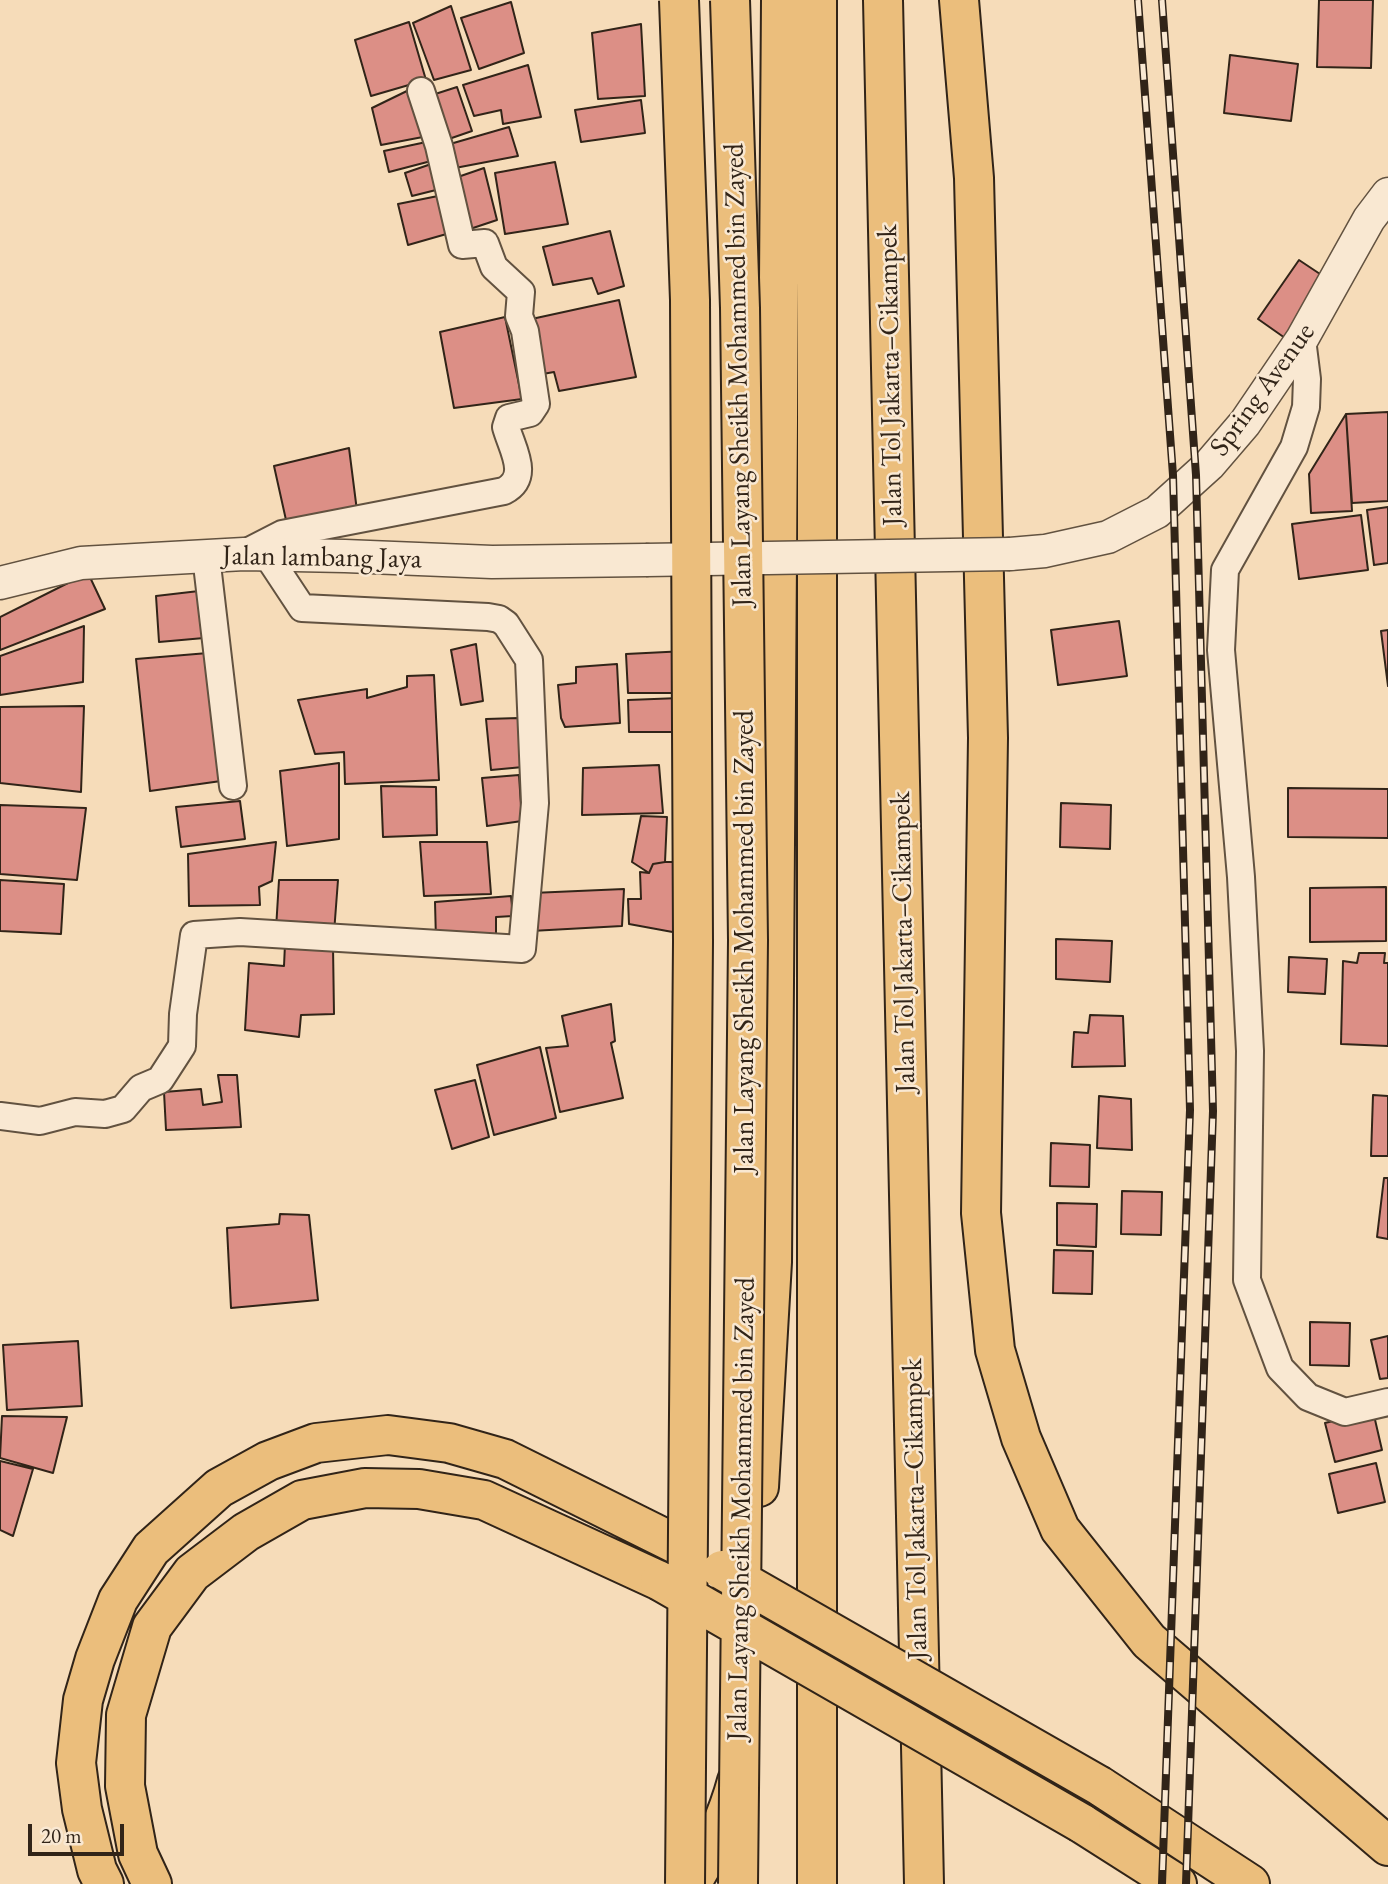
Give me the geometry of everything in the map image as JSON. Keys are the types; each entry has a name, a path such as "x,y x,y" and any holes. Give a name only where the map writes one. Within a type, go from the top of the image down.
{"highway":[{"name":"Jalan Layang Sheikh Mohammed bin Zayed","path":"679,0 690,300 693,928 685,1884"},
{"name":"Jalan Layang Sheikh Mohammed bin Zayed","path":"730,0 740,308 748,940 738,1884"},
{"path":"691,1884 706,1860 729,1811 744,1754 772,1262 781,0"},
{"path":"817,0 817,1884"},
{"name":"Jalan Tol Jakarta–Cikampek","path":"883,0 924,1884"},
{"path":"959,0 974,178 988,738 981,1213 995,1350 1021,1438 1060,1529 1149,1641 1388,1846"},
{"path":"104,1884 97,1870 82,1809 76,1763 83,1700 95,1659 118,1600 151,1549 219,1488 268,1461 316,1443 388,1435 437,1441 505,1459 680,1546 1100,1786 1251,1884"},
{"path":"152,1884 138,1853 125,1786 126,1715 152,1627 192,1573 246,1532 302,1500 365,1488 419,1489 484,1500 660,1581 1081,1823 1177,1884"}],"street":[{"path":"0,1116 40,1121 75,1112 105,1114 123,1109 141,1088 160,1080 182,1046 183,1014 194,935 240,932 522,949 535,803 529,660 506,624 499,619 488,617 302,608 256,554 282,534 504,491 519,479 520,470 506,427 509,418 530,413 536,404 525,331 519,316 521,292 494,268 485,243 462,245 439,146 421,91"},
{"name":"Spring Avenue","path":"646,560 1010,554 1045,551 1108,537 1157,512 1209,465 1245,423 1302,339 1369,219 1388,194"},
{"path":"1302,339 1307,379 1306,407 1294,447 1225,570 1222,650 1241,877 1250,1051 1247,1280 1280,1368 1308,1397 1345,1412 1388,1402"},
{"name":"Jalan lambang Jaya","path":"0,583 81,563 256,554 492,562 646,560"},
{"path":"206,556 233,786"}],"building":[{"path":"1319,0 1373,0 1371,68 1317,67"},
{"path":"511,2 524,53 479,69 461,18"},
{"path":"451,6 471,70 434,80 413,23"},
{"path":"409,22 426,80 371,96 355,40"},
{"path":"641,24 645,96 598,99 592,33"},
{"path":"1230,55 1298,64 1291,121 1224,113"},
{"path":"528,65 541,117 503,124 501,110 474,116 463,85"},
{"path":"457,87 472,131 443,141 429,96"},
{"path":"411,89 428,136 381,145 372,108"},
{"path":"641,100 645,133 581,142 575,110"},
{"path":"509,127 518,156 455,168 450,144"},
{"path":"431,141 435,160 389,172 384,151"},
{"path":"437,162 444,188 412,196 405,173"},
{"path":"555,162 568,224 505,234 495,173"},
{"path":"484,168 497,220 464,231 452,179"},
{"path":"443,195 450,233 408,245 398,204"},
{"path":"610,231 624,286 598,294 592,278 553,285 543,247"},
{"path":"1299,260 1326,278 1285,338 1258,319"},
{"path":"619,300 636,377 559,391 554,372 537,375 527,320"},
{"path":"505,317 522,399 454,408 440,332"},
{"path":"1388,412 1388,501 1352,503 1346,414"},
{"path":"1346,414 1352,511 1311,513 1309,474"},
{"path":"349,448 357,511 286,520 274,466"},
{"path":"1388,507 1388,563 1374,565 1367,510"},
{"path":"1361,515 1368,570 1299,579 1292,524"},
{"path":"88,573 105,609 0,650 0,617"},
{"path":"199,591 204,638 159,642 156,596"},
{"path":"1119,621 1127,676 1058,685 1051,630"},
{"path":"84,626 83,682 0,695 0,656"},
{"path":"1388,630 1388,686 1381,631"},
{"path":"476,644 483,701 461,705 451,650"},
{"path":"686,651 688,693 628,693 626,654"},
{"path":"208,653 221,781 150,791 136,659"},
{"path":"617,664 620,723 565,727 561,718 558,685 576,683 576,667"},
{"path":"434,675 439,780 345,784 344,752 315,754 298,700 367,689 367,698 407,687 407,676"},
{"path":"680,698 679,732 629,732 628,700"},
{"path":"84,706 81,792 0,783 0,707"},
{"path":"519,718 523,767 491,770 486,719"},
{"path":"339,763 339,839 287,846 280,771"},
{"path":"659,765 663,813 582,815 583,768"},
{"path":"519,775 522,821 487,826 482,778"},
{"path":"381,786 436,787 437,835 383,837"},
{"path":"1288,788 1388,789 1388,838 1288,837"},
{"path":"240,801 245,839 181,847 176,807"},
{"path":"1061,803 1111,805 1110,849 1060,847"},
{"path":"0,805 86,808 77,880 0,874"},
{"path":"641,816 667,817 665,862 653,864 649,873 632,862"},
{"path":"276,842 272,881 259,887 260,905 189,906 188,854"},
{"path":"420,842 487,842 491,894 424,896"},
{"path":"680,862 678,933 629,924 628,899 641,899 640,872 649,873 653,864"},
{"path":"0,880 64,884 61,934 0,931"},
{"path":"279,880 338,880 334,933 276,929"},
{"path":"1386,887 1386,941 1310,942 1310,888"},
{"path":"624,889 622,926 531,931 532,893"},
{"path":"511,896 513,916 496,917 496,940 436,941 435,902"},
{"path":"1056,939 1112,941 1110,982 1056,979"},
{"path":"285,944 333,946 334,1014 301,1015 299,1037 245,1030 249,963 284,966"},
{"path":"1359,953 1385,953 1384,963 1388,963 1388,1046 1341,1044 1343,961 1357,963"},
{"path":"1289,957 1327,959 1325,994 1288,992"},
{"path":"611,1004 615,1041 611,1043 623,1098 560,1112 546,1048 568,1046 562,1016"},
{"path":"1090,1015 1123,1016 1125,1066 1072,1067 1074,1032 1088,1033"},
{"path":"540,1047 556,1118 494,1135 477,1065"},
{"path":"218,1075 237,1075 241,1127 166,1130 164,1092 201,1089 203,1105 222,1102"},
{"path":"475,1080 489,1137 452,1149 435,1090"},
{"path":"1373,1095 1388,1096 1388,1156 1371,1156"},
{"path":"1099,1096 1131,1099 1132,1150 1097,1148"},
{"path":"1051,1143 1090,1145 1089,1187 1050,1186"},
{"path":"1384,1178 1388,1178 1388,1239 1377,1237"},
{"path":"1122,1191 1162,1192 1161,1235 1121,1234"},
{"path":"1057,1203 1097,1204 1096,1247 1057,1245"},
{"path":"280,1214 309,1215 318,1300 231,1308 227,1228 279,1224"},
{"path":"1054,1250 1093,1251 1092,1294 1053,1293"},
{"path":"1310,1322 1350,1323 1349,1366 1310,1365"},
{"path":"1388,1336 1388,1378 1380,1379 1371,1340"},
{"path":"78,1341 82,1406 7,1410 3,1345"},
{"path":"1373,1411 1382,1450 1335,1462 1325,1423"},
{"path":"2,1416 67,1417 53,1473 0,1458"},
{"path":"0,1461 33,1469 13,1536 0,1530"},
{"path":"1376,1463 1385,1502 1338,1513 1329,1474"}],"railway":[{"path":"1138,0 1173,475 1190,1110 1162,1884"},
{"path":"1162,0 1196,475 1213,1111 1186,1884"}]}
